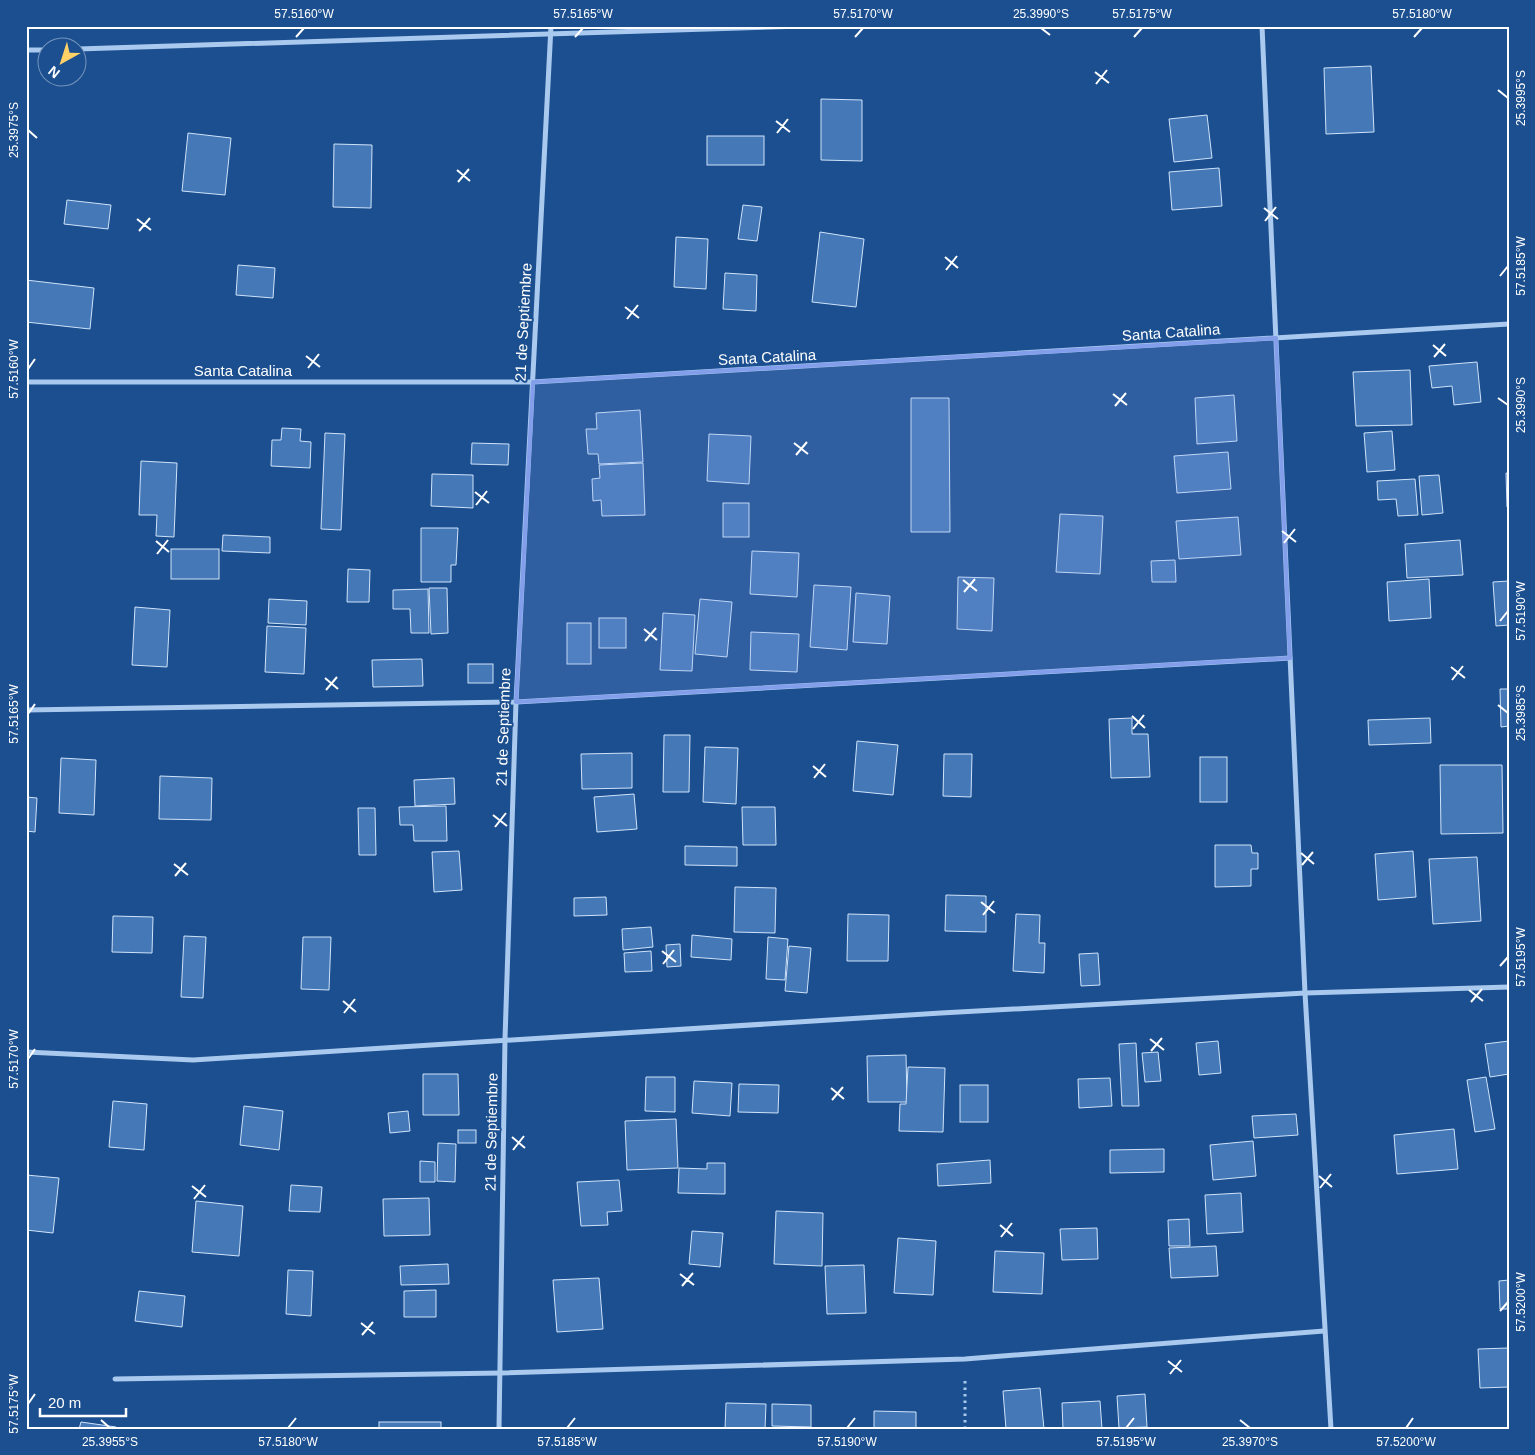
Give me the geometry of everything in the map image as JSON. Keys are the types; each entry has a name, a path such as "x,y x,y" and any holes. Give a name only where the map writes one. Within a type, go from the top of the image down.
{"street":[{"name":"21 de Septiembre","path":"499,1429 505,1039 516,702 551,26"},
{"path":"88,49 803,26"},
{"path":"1262,26 1305,993 1331,1429"},
{"name":"Santa Catalina","path":"26,382 533,382 1509,324"},
{"path":"26,710 516,702 1290,658"},
{"path":"26,1052 193,1060 505,1039 1305,993 1509,987"},
{"path":"114,1379 501,1373 965,1359 1324,1331"}],"path":[{"path":"965,1359 965,1429"}],"highlighted area":[{"path":"1276,338 1290,658 516,702 533,382"}],"building":[{"path":"1371,66 1374,132 1326,134 1324,68"},
{"path":"821,99 862,100 862,161 821,160"},
{"path":"1207,115 1212,158 1174,162 1169,119"},
{"path":"188,133 231,138 225,195 182,191"},
{"path":"707,136 764,136 764,165 707,165"},
{"path":"334,144 372,145 371,208 333,207"},
{"path":"1219,168 1222,206 1172,210 1169,172"},
{"path":"67,200 111,205 108,229 64,224"},
{"path":"743,205 762,207 757,241 738,239"},
{"path":"820,232 864,239 856,307 812,302"},
{"path":"676,237 708,239 706,289 674,287"},
{"path":"238,265 275,268 273,298 236,295"},
{"path":"725,273 757,275 756,311 723,309"},
{"path":"26,280 94,288 90,329 26,322"},
{"path":"1477,362 1481,402 1454,405 1452,386 1432,388 1429,366"},
{"path":"1410,370 1412,425 1356,426 1353,372"},
{"path":"1234,395 1237,441 1197,444 1195,398"},
{"path":"911,398 949,398 950,532 911,532"},
{"path":"640,410 643,462 599,464 598,454 588,454 586,429 597,429 596,413"},
{"path":"282,428 301,429 300,441 311,442 310,468 271,466 272,440 281,440"},
{"path":"1392,431 1395,470 1367,472 1364,433"},
{"path":"325,433 345,434 341,530 321,529"},
{"path":"709,434 751,436 749,484 707,481"},
{"path":"472,443 509,444 508,465 471,464"},
{"path":"1228,452 1231,489 1177,493 1174,456"},
{"path":"141,461 177,463 174,537 156,536 157,515 139,515"},
{"path":"643,463 645,515 602,516 601,500 593,501 592,479 600,478 599,465"},
{"path":"1506,473 1509,473 1509,507 1507,507"},
{"path":"432,474 473,475 473,508 431,506"},
{"path":"1439,475 1443,513 1422,515 1419,476"},
{"path":"1415,479 1418,515 1398,516 1396,499 1378,500 1377,481"},
{"path":"723,503 749,503 749,537 723,537"},
{"path":"1060,514 1103,516 1100,574 1056,572"},
{"path":"1238,517 1241,555 1179,559 1176,521"},
{"path":"421,528 458,528 456,565 451,565 451,582 421,582"},
{"path":"223,535 270,537 270,553 222,551"},
{"path":"1460,540 1463,575 1407,578 1405,544"},
{"path":"171,549 219,549 219,579 171,579"},
{"path":"752,551 799,553 797,597 750,594"},
{"path":"1175,560 1176,582 1152,582 1151,561"},
{"path":"348,569 370,570 369,602 347,602"},
{"path":"958,577 994,578 992,631 957,629"},
{"path":"1429,579 1431,618 1389,621 1387,582"},
{"path":"1509,581 1509,625 1496,626 1493,582"},
{"path":"814,585 851,587 847,650 810,647"},
{"path":"429,588 447,588 448,633 431,634"},
{"path":"428,589 429,633 411,633 410,609 393,609 393,590"},
{"path":"856,593 890,596 887,644 853,642"},
{"path":"269,599 307,601 306,625 268,623"},
{"path":"700,599 732,602 727,657 695,654"},
{"path":"135,607 170,610 167,667 132,665"},
{"path":"663,613 695,615 692,671 660,670"},
{"path":"599,618 626,618 626,648 599,648"},
{"path":"567,623 591,623 591,664 567,664"},
{"path":"267,626 306,628 304,674 265,672"},
{"path":"751,632 799,634 797,672 750,670"},
{"path":"422,659 423,686 373,687 372,660"},
{"path":"468,664 493,664 493,683 468,683"},
{"path":"1500,689 1509,689 1509,726 1501,727"},
{"path":"1132,718 1132,734 1148,734 1150,777 1111,778 1109,719"},
{"path":"1430,718 1431,743 1369,745 1368,720"},
{"path":"664,735 690,735 689,792 663,792"},
{"path":"857,741 898,745 893,795 853,791"},
{"path":"705,747 738,748 736,804 703,802"},
{"path":"632,753 632,788 582,789 581,754"},
{"path":"944,754 972,754 971,797 943,796"},
{"path":"1200,757 1227,757 1227,802 1200,802"},
{"path":"61,758 96,760 94,815 59,813"},
{"path":"1440,765 1502,765 1503,833 1441,834"},
{"path":"160,776 212,778 211,820 159,819"},
{"path":"454,778 455,804 415,806 414,780"},
{"path":"634,794 637,829 597,832 594,797"},
{"path":"26,797 37,798 35,832 26,831"},
{"path":"446,806 447,841 414,841 413,825 400,825 399,807"},
{"path":"742,807 775,807 776,845 743,845"},
{"path":"358,808 375,808 376,855 359,855"},
{"path":"1215,845 1251,845 1252,853 1258,853 1258,869 1251,869 1251,886 1215,887"},
{"path":"685,846 737,847 737,866 685,865"},
{"path":"459,851 462,890 434,892 432,852"},
{"path":"1413,851 1416,897 1378,900 1375,854"},
{"path":"1477,857 1481,921 1433,924 1429,859"},
{"path":"735,887 776,888 775,933 734,932"},
{"path":"946,895 986,896 986,932 945,931"},
{"path":"606,897 607,915 574,916 574,898"},
{"path":"848,914 889,915 888,961 847,961"},
{"path":"1016,914 1040,915 1039,943 1045,943 1044,973 1013,971"},
{"path":"113,916 153,917 152,953 112,952"},
{"path":"651,927 653,947 623,950 622,929"},
{"path":"692,935 732,939 731,960 691,957"},
{"path":"184,936 206,937 203,998 181,997"},
{"path":"303,937 331,937 329,990 301,989"},
{"path":"768,937 788,939 785,980 766,979"},
{"path":"680,944 681,966 667,967 666,945"},
{"path":"789,946 811,948 807,993 785,991"},
{"path":"651,951 652,971 625,972 624,953"},
{"path":"1098,953 1100,985 1081,986 1079,954"},
{"path":"1218,1041 1221,1073 1199,1075 1196,1043"},
{"path":"1509,1041 1509,1074 1490,1077 1485,1044"},
{"path":"1136,1043 1139,1106 1122,1106 1119,1044"},
{"path":"1158,1052 1161,1081 1145,1082 1142,1053"},
{"path":"906,1055 907,1102 868,1102 867,1056"},
{"path":"908,1067 945,1068 943,1132 899,1131 900,1104 906,1104"},
{"path":"423,1074 458,1074 459,1115 423,1115"},
{"path":"646,1077 675,1077 675,1112 645,1111"},
{"path":"1486,1077 1495,1129 1475,1132 1467,1080"},
{"path":"1110,1078 1112,1106 1079,1108 1078,1079"},
{"path":"694,1081 732,1083 730,1116 692,1113"},
{"path":"739,1084 779,1085 778,1113 738,1112"},
{"path":"960,1085 988,1085 988,1122 960,1122"},
{"path":"113,1101 147,1104 144,1150 109,1147"},
{"path":"244,1106 283,1111 279,1150 240,1145"},
{"path":"408,1111 410,1131 390,1133 388,1113"},
{"path":"1296,1114 1298,1135 1254,1138 1252,1116"},
{"path":"676,1119 678,1168 627,1170 625,1121"},
{"path":"1454,1129 1458,1169 1397,1174 1394,1135"},
{"path":"458,1130 476,1130 476,1143 458,1143"},
{"path":"1253,1141 1256,1176 1213,1180 1210,1145"},
{"path":"438,1143 456,1144 455,1182 437,1181"},
{"path":"1164,1149 1164,1172 1110,1173 1110,1150"},
{"path":"990,1160 991,1183 938,1186 937,1164"},
{"path":"420,1161 435,1162 435,1182 420,1182"},
{"path":"707,1163 725,1163 725,1194 678,1193 679,1168 707,1169"},
{"path":"26,1175 59,1178 53,1233 26,1230"},
{"path":"619,1180 622,1211 607,1212 608,1225 581,1226 577,1182"},
{"path":"291,1185 322,1187 320,1212 289,1211"},
{"path":"1241,1193 1243,1232 1207,1234 1205,1195"},
{"path":"429,1198 430,1235 384,1236 383,1199"},
{"path":"196,1201 243,1206 239,1256 192,1252"},
{"path":"776,1211 823,1213 822,1266 774,1264"},
{"path":"1189,1219 1190,1246 1169,1246 1168,1220"},
{"path":"1097,1228 1098,1259 1062,1260 1060,1229"},
{"path":"692,1231 723,1233 720,1267 689,1264"},
{"path":"898,1238 936,1241 933,1295 894,1293"},
{"path":"1216,1246 1218,1276 1171,1278 1169,1248"},
{"path":"995,1251 1044,1253 1042,1294 993,1292"},
{"path":"448,1264 449,1284 401,1285 400,1266"},
{"path":"864,1265 866,1313 827,1314 825,1266"},
{"path":"288,1270 313,1271 311,1316 286,1314"},
{"path":"599,1278 603,1329 557,1332 553,1280"},
{"path":"1509,1280 1509,1309 1500,1309 1499,1281"},
{"path":"436,1290 436,1317 404,1317 404,1291"},
{"path":"139,1291 185,1296 182,1327 135,1321"},
{"path":"1509,1348 1509,1387 1480,1388 1478,1349"},
{"path":"1040,1388 1044,1429 1006,1429 1003,1391"},
{"path":"1145,1394 1147,1427 1119,1428 1117,1396"},
{"path":"1100,1401 1102,1429 1063,1429 1062,1403"},
{"path":"726,1403 766,1404 765,1429 725,1429"},
{"path":"772,1404 811,1405 811,1427 772,1426"},
{"path":"874,1411 916,1412 916,1429 874,1429"},
{"path":"81,1422 116,1427 116,1429 79,1429"},
{"path":"379,1422 441,1422 441,1429 379,1429"}]}
